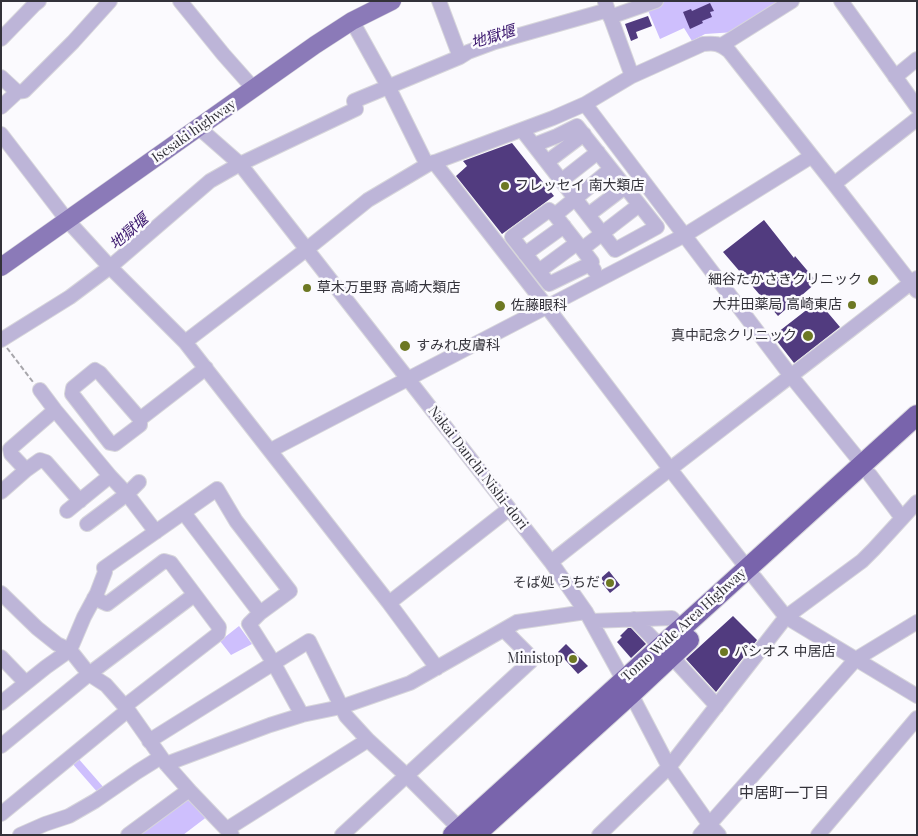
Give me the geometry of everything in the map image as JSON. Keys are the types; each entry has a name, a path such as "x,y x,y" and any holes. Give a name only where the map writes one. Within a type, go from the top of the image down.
{"highway":[{"name":"Tomo Wide Area Highway","path":"867,470 917,415"},
{"name":"Tomo Wide Area Highway","path":"463,833 867,470 917,434"},
{"name":"Tomo Wide Area Highway","path":"666,652 682,628 751,573"}],"main road":[{"name":"Isesaki highway","path":"1,267 315,45 352,21 392,1"}],"street":[{"path":"1,39 39,1"},
{"path":"15,92 24,91 74,42 110,1"},
{"path":"180,1 254,89"},
{"path":"439,1 460,57"},
{"path":"4,344 110,267 210,181 240,164 356,109 354,101 495,42 608,9 656,1"},
{"path":"722,45 792,1"},
{"path":"842,1 917,107"},
{"path":"608,9 632,76"},
{"path":"352,21 431,163 547,307 670,469 786,617 917,696"},
{"path":"185,342 368,200 431,163 553,118 584,104 632,76 703,44 713,43 722,45 729,51 915,284 670,469 551,562"},
{"path":"895,77 917,59"},
{"path":"1,77 15,92"},
{"path":"1,108 15,92"},
{"path":"584,104 902,518"},
{"path":"834,184 917,120"},
{"path":"522,130 615,250 657,227 577,126 534,145"},
{"name":"Nakai Danchi Nishi-dori","path":"199,128 240,164 551,562 589,616 669,767 709,824 719,835"},
{"path":"1,134 67,220 110,267 185,342 389,602 437,668"},
{"path":"547,162 584,134"},
{"path":"561,180 598,152"},
{"path":"271,450 685,235 812,156"},
{"path":"525,254 559,220 575,199 611,169"},
{"path":"588,216 625,187"},
{"path":"539,271 602,233 639,205"},
{"path":"590,264 550,284 512,237 549,210 592,262 590,264 600,279"},
{"path":"140,419 206,368"},
{"path":"95,370 100,372 140,419 140,425 115,444 110,443 72,394 73,388 95,370"},
{"path":"40,390 110,476 128,494 156,532"},
{"path":"26,470 11,454 10,449 55,410"},
{"path":"1,492 40,460 46,462 80,502"},
{"path":"67,511 110,476"},
{"path":"87,524 128,494 139,482"},
{"path":"1,703 70,650 105,572 104,568 218,490 236,521 290,591 260,613 249,624 273,662 302,715"},
{"path":"599,835 669,767 786,617 862,561 917,502"},
{"path":"389,602 509,509"},
{"path":"184,513 260,613"},
{"path":"1,814 218,634 219,627 171,563 164,561 107,604 94,598"},
{"path":"1,593 37,628 57,644 70,650 89,674 106,685 127,708 164,761 230,832 368,740"},
{"path":"1,746 89,674 194,595"},
{"path":"20,835 69,816 136,772 164,761 302,715 342,707 410,683 517,622 589,616 634,620 672,618 682,628"},
{"path":"634,620 717,706"},
{"path":"700,835 856,659 917,622"},
{"path":"342,835 531,662 530,656 504,630"},
{"path":"149,741 309,641 346,716 463,833"},
{"path":"1,657 26,683"},
{"path":"818,835 917,718"},
{"path":"128,835 189,790"}],"path":[{"path":"4,344 40,390"}],"shaded area":[{"path":"662,1 785,1 735,32 705,34 692,41 684,28 660,39 647,8"},
{"path":"239,626 252,644 231,655 220,641"},
{"path":"77,757 105,789 99,794 71,762"},
{"path":"187,797 208,816 183,835 135,835"}],"building":[{"path":"710,3 714,11 710,12 712,17 690,29 683,12 691,9 692,11"},
{"path":"648,16 652,26 636,32 638,38 631,41 625,24"},
{"name":"フレッセイ 南大類店","path":"512,143 554,196 502,234 456,176 467,166 463,161"},
{"path":"764,220 794,258 795,256 817,282 778,316 723,252"},
{"name":"真中記念クリニック","path":"818,301 840,327 794,363 773,336"},
{"name":"そば処 うちだ","path":"609,571 620,585 610,593 602,583 604,582 601,578"},
{"name":"パシオス 中居店","path":"733,616 757,640 716,692 686,659"},
{"path":"628,628 631,628 646,644 631,658 617,642"},
{"name":"Ministop","path":"566,644 588,666 578,674 558,652"}],"place":[{"name":"フレッセイ 南大類店","path":"505,186"},
{"name":"細谷たかさきクリニック","path":"873,280"},
{"name":"草木万里野 高崎大類店","path":"307,288"},
{"name":"大井田薬局 高崎東店","path":"852,305"},
{"name":"佐藤眼科","path":"500,306"},
{"name":"真中記念クリニック","path":"808,336"},
{"name":"すみれ皮膚科","path":"405,346"},
{"name":"そば処 うちだ","path":"610,583"},
{"name":"パシオス 中居店","path":"724,652"},
{"name":"Ministop","path":"573,659"}],"district":[{"name":"中居町一丁目","path":"784,793"}],"water label":[{"name":"地獄堰","path":"493,37"},
{"name":"地獄堰","path":"129,232"}]}
